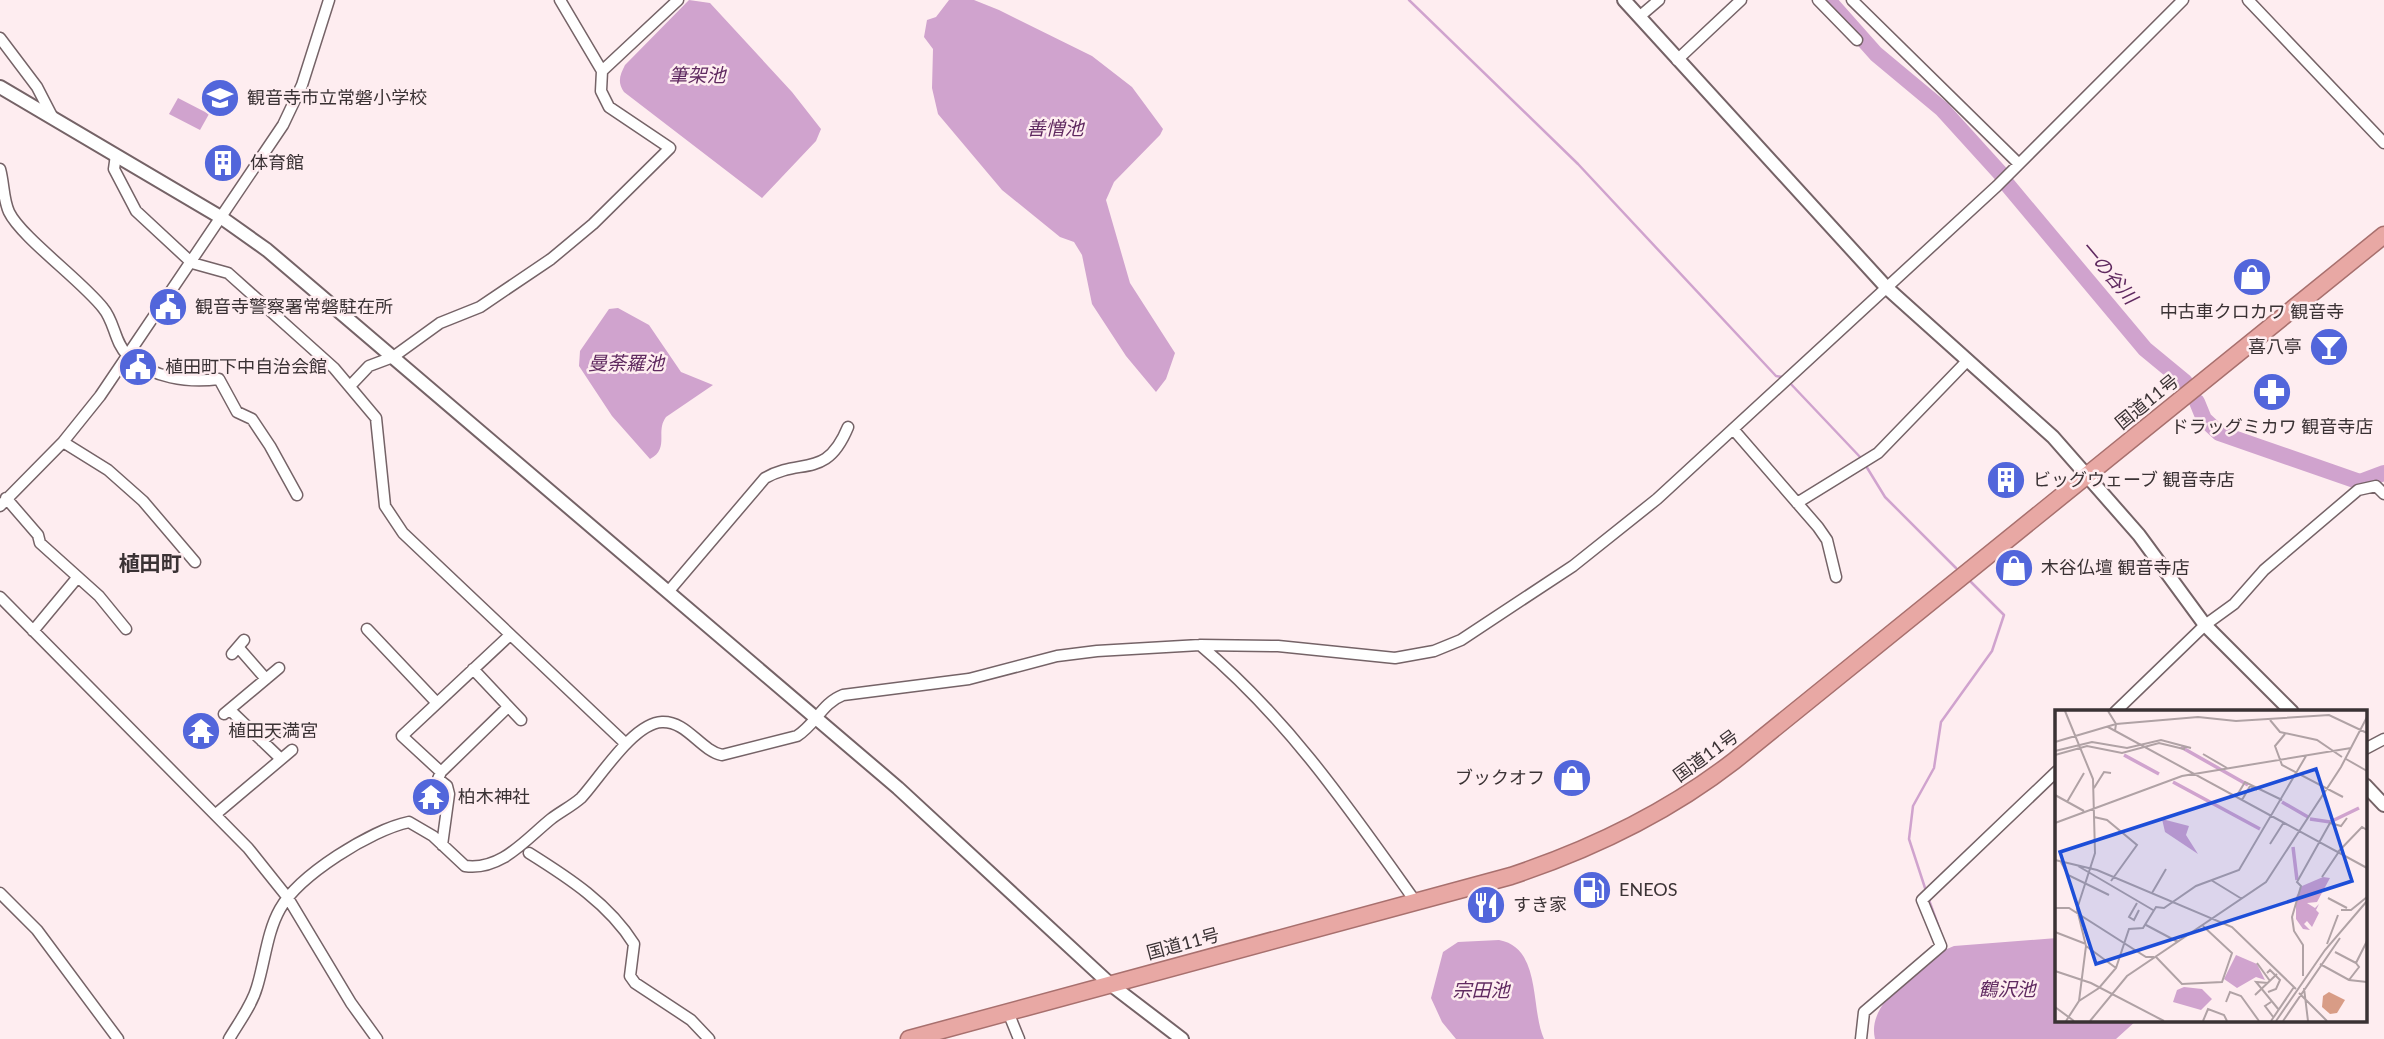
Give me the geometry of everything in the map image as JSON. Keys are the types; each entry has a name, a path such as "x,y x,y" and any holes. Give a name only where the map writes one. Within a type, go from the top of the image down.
{"highway":[{"name":"国道11号","path":"909,1039 1546,864 1618,833 1677,801 1753,746 2384,235"}],"street":[{"path":"126,629 99,596 40,543 38,535 3,502 63,442 128,356 222,218 294,104 329,0"},
{"path":"351,385 369,366 393,357 440,323 480,307 551,259 593,224 670,148 609,107 601,90 602,71 560,0"},
{"path":"602,71 678,0"},
{"path":"1624,0 1886,288 2053,437 2139,535 2205,625 2290,710"},
{"path":"1639,17 1659,0"},
{"path":"1676,60 1741,0"},
{"path":"1818,0 1857,40"},
{"path":"1852,0 2018,163"},
{"path":"229,1039 253,998 275,918 288,898 344,852 402,823 414,822 465,866 497,863 580,799 626,744 662,722 680,727 711,751 722,755 797,736 827,704 843,695 969,679 1071,654 1200,645 1278,646 1395,659 1434,651 1461,640 1573,566 1657,499 2018,163 2183,0"},
{"path":"2248,0 2384,144"},
{"path":"0,38 37,87 53,118"},
{"path":"0,88 222,218 267,250 816,718 1110,984 1182,1039"},
{"path":"116,155 114,169 136,211 191,263 228,274 351,385 378,425 379,469 388,512 403,533 626,744"},
{"path":"0,169 10,213 106,311 118,344 128,356 151,371 170,377 193,382 219,379 237,412 252,419 297,495"},
{"path":"1797,503 1878,453 1968,359"},
{"path":"668,592 765,478 824,461 840,446 848,427"},
{"path":"1733,429 1827,540 1836,577"},
{"path":"63,442 108,470 134,494 195,562"},
{"path":"2117,710 2205,625 2234,604 2264,570 2358,490 2376,486 2384,494"},
{"path":"33,631 77,578"},
{"path":"0,597 248,848 288,898 351,1003 377,1039"},
{"path":"367,629 437,703"},
{"path":"441,772 402,736 510,635"},
{"path":"1200,645 1272,711 1354,814 1415,901"},
{"path":"238,647 266,679"},
{"path":"279,668 227,712 281,759"},
{"path":"473,669 521,720"},
{"path":"442,845 449,794 447,786 438,779 441,772 508,707"},
{"path":"262,741 275,730"},
{"path":"2366,748 2384,738"},
{"path":"216,814 292,750"},
{"path":"1861,1039 1864,1012 1941,946 1922,900 2055,773"},
{"path":"2366,786 2384,806"},
{"path":"529,853 571,879 619,924 635,944 630,976 635,983 691,1020 709,1039"},
{"path":"0,893 37,930 118,1039"},
{"path":"1008,1012 1018,1039"}],"water":[{"name":"筆架池","path":"689,0 710,3 792,92 821,129 816,141 762,198 624,92 620,85 625,65"},
{"name":"善憎池","path":"949,0 974,0 1092,56 1132,87 1163,129 1114,182 1106,200 1130,283 1175,353 1166,379 1156,392 1126,356 1092,304 1082,255 1074,242 1060,237 1002,190 938,114 932,88 933,49 924,37 927,20 936,17"},
{"path":"178,98 209,114 200,130 169,114"},
{"name":"曼荼羅池","path":"618,308 649,325 681,372 713,385 666,417 661,445 656,455 650,459 612,416 579,366 580,351 609,309"},
{"name":"鶴沢池","path":"2055,938 2055,1021 2136,1021 2116,1039 1875,1039 1874,1025 1878,1013 1896,989 1942,951 1954,946"},
{"name":"宗田池","path":"1499,940 1513,945 1522,954 1528,967 1544,1039 1456,1039 1442,1022 1431,998 1443,952 1458,942"}],"waterway":[{"path":"1409,0 1578,164 1776,376 1782,377"},
{"name":"一の谷川","path":"1828,0 1876,54 1942,109 2001,174"},
{"name":"一の谷川","path":"2006,183 2145,349 2185,382"},
{"path":"1789,382 1861,458"},
{"name":"一の谷川","path":"2197,402 2204,419 2219,433 2360,482 2384,473"},
{"path":"1866,466 1885,497 1956,568"},
{"path":"1926,891 1909,839 1913,806 1934,768 1941,722 1992,651 2004,615 1971,582"},
{"path":"1929,900 1942,936"}],"place":[{"name":"観音寺市立常磐小学校","path":"220,98"},
{"name":"体育館","path":"223,163"},
{"name":"中古車クロカワ 観音寺","path":"2252,277"},
{"name":"観音寺警察署常磐駐在所","path":"168,307"},
{"name":"喜八亭","path":"2329,347"},
{"name":"植田町下中自治会館","path":"138,367"},
{"name":"ドラッグミカワ 観音寺店","path":"2272,392"},
{"name":"ビッグウェーブ 観音寺店","path":"2006,480"},
{"name":"木谷仏壇 観音寺店","path":"2014,568"},
{"name":"植田天満宮","path":"201,731"},
{"name":"ブックオフ","path":"1572,778"},
{"name":"柏木神社","path":"431,797"},
{"name":"ENEOS","path":"1592,890"},
{"name":"すき家","path":"1486,905"}],"district":[{"name":"植田町","path":"150,564"}]}
